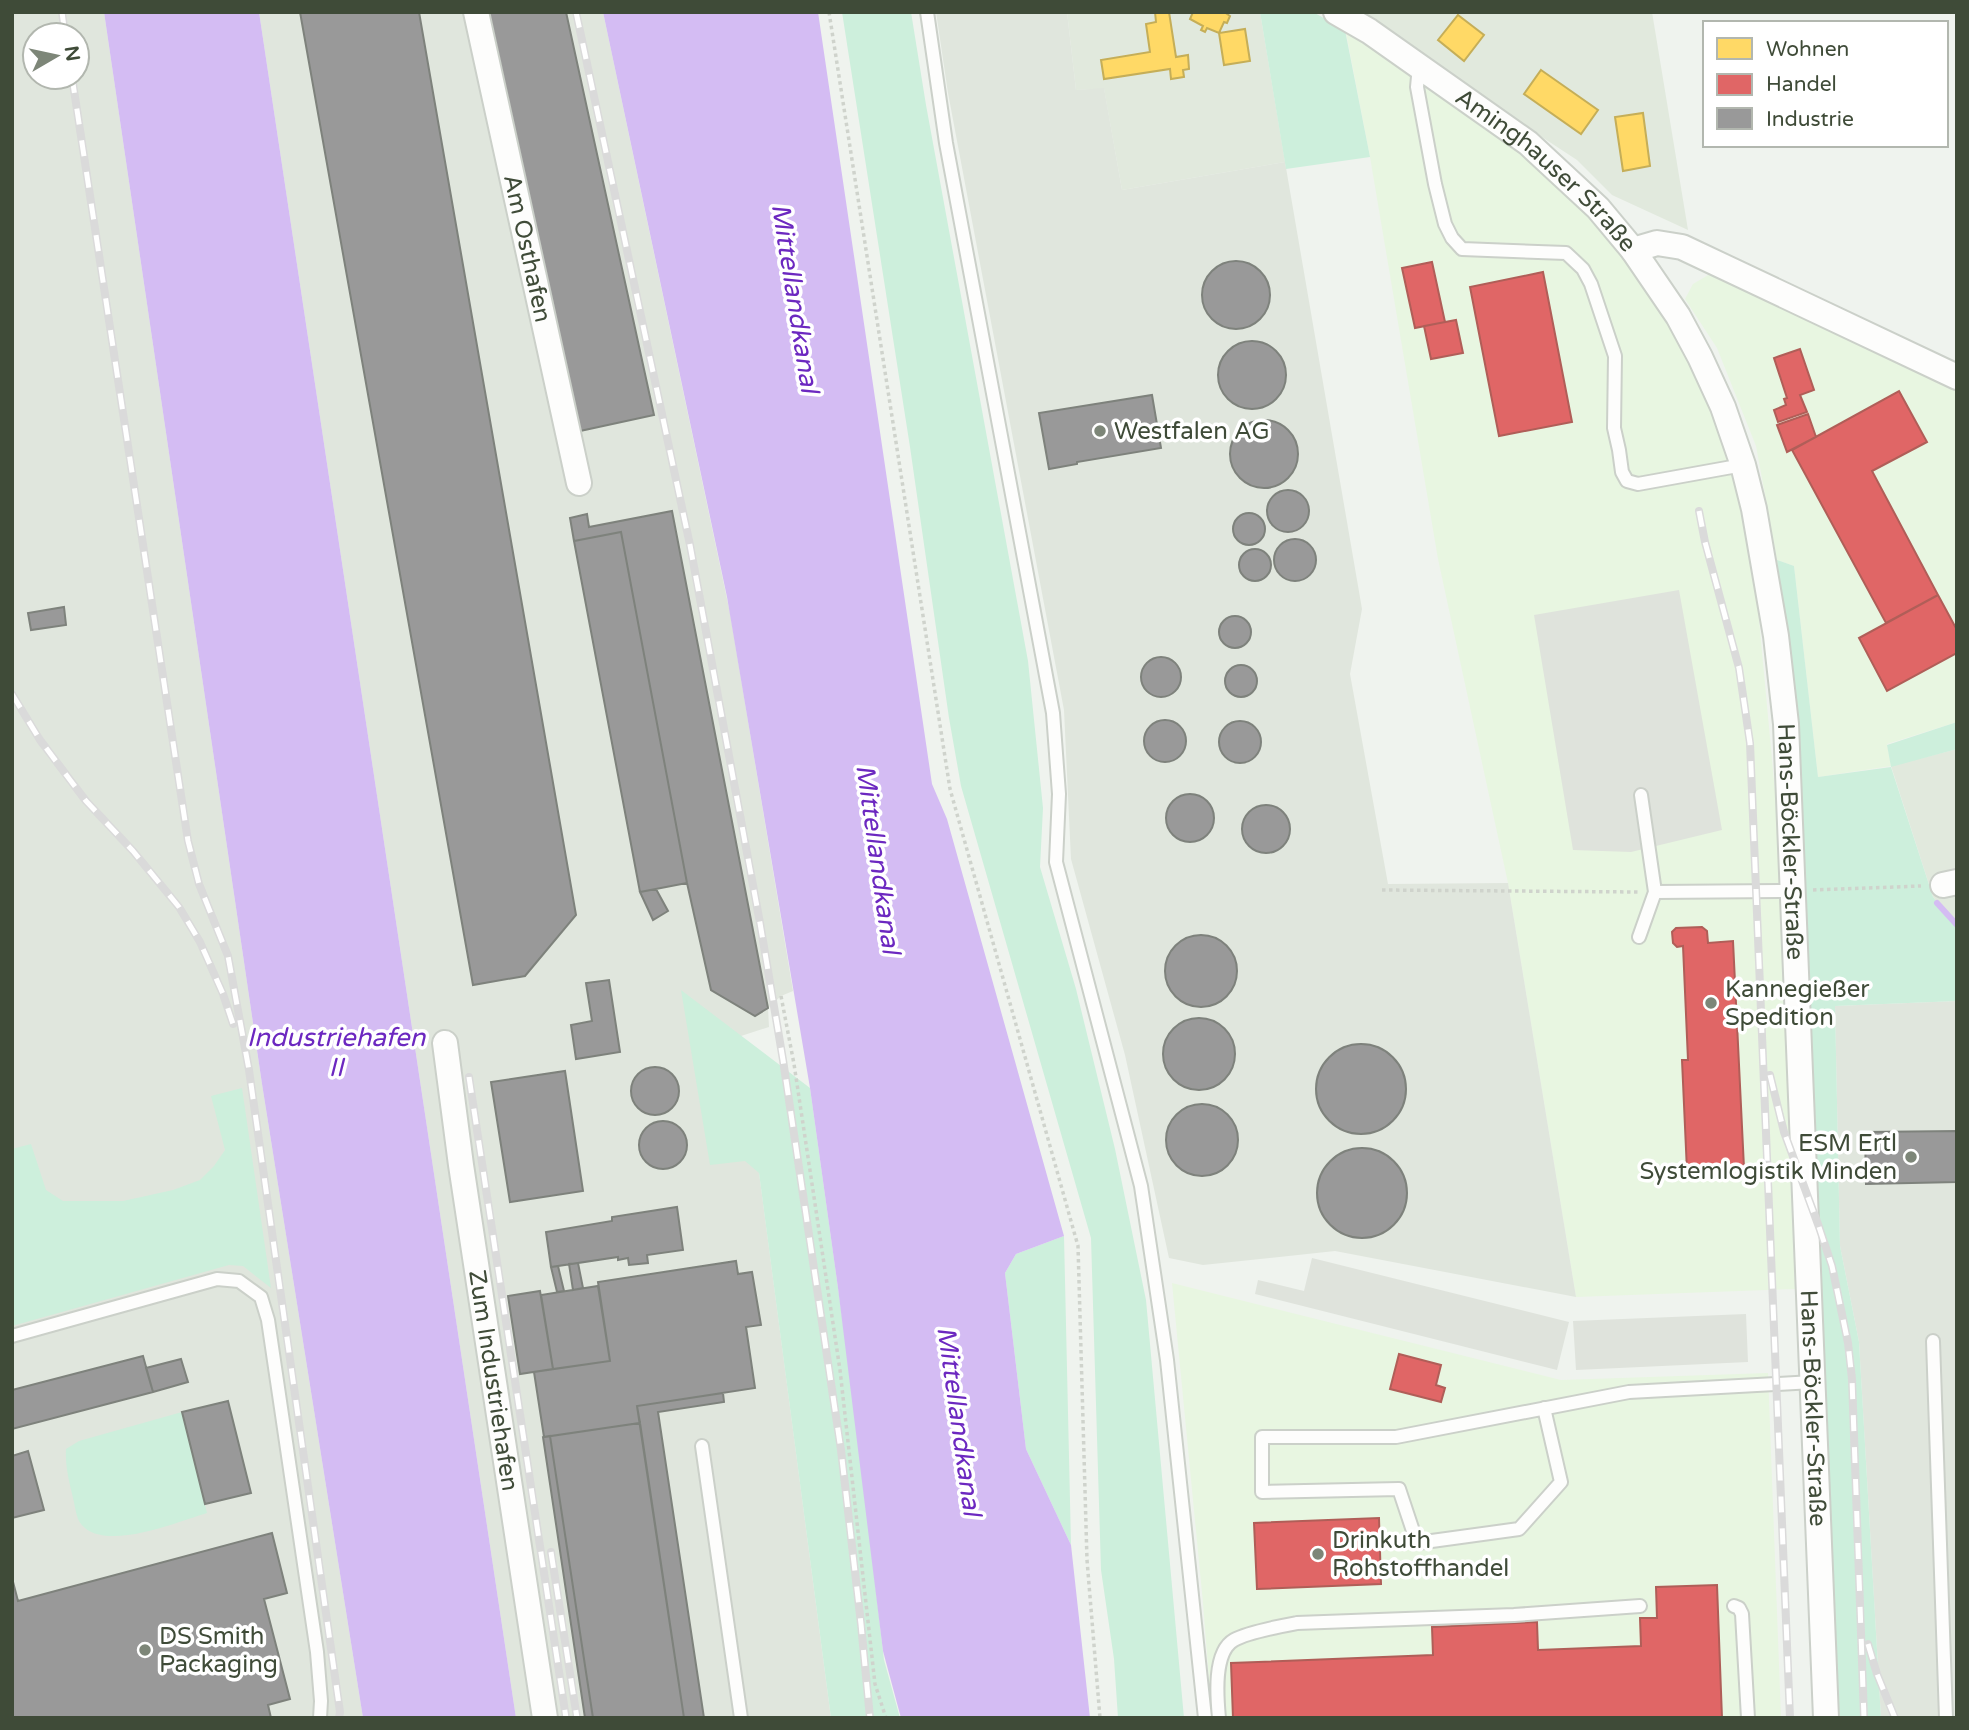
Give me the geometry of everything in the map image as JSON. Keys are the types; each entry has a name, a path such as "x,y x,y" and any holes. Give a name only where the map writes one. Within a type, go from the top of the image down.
{"street":[{"name":"Am Osthafen","path":"477,12 579,483"},
{"name":"Aminghauser Straße","path":"1336,12 1370,22 1419,66 1528,143 1598,208 1633,250 1657,243 1682,247 1957,377"},
{"name":"Hans-Böckler-Straße","path":"1633,250 1678,316 1723,407 1743,464 1754,509 1776,636 1786,724 1794,891 1826,1718"},
{"name":"Zum Industriehafen","path":"446,1043 461,1166 545,1718"}],"lane":[{"path":"927,12 946,143 1053,713 1059,794 1055,862 1141,1186 1167,1360 1205,1718"},
{"path":"1419,66 1417,87 1433,172 1445,224 1452,238 1462,249 1566,253 1583,269 1591,284 1615,356 1614,428 1622,472 1627,481 1638,484 1743,464"},
{"path":"1639,937 1655,892 1640,795"},
{"path":"1655,892 1794,891"},
{"path":"12,1336 216,1279 239,1281 261,1297 268,1320 317,1652 320,1718"},
{"path":"1933,1341 1946,1718"},
{"path":"1544,1408 1561,1482 1520,1529 1417,1543 1398,1489 1262,1492 1262,1437 1396,1437 1544,1408 1629,1392 1813,1382"},
{"path":"702,1446 741,1718"},
{"path":"1734,1605 1742,1614 1748,1718"},
{"path":"1219,1718 1217,1694 1221,1655 1232,1641 1273,1627 1297,1623 1514,1615 1640,1606"}],"path":[{"path":"829,12 950,789 1078,1246 1087,1560 1100,1718"},
{"path":"1794,891 1950,883"},
{"path":"1382,890 1655,892"},
{"path":"780,996 794,1064 840,1370 875,1684 886,1718"}],"shaded area":[{"path":"12,12 104,12 262,1084 363,1718 12,1718"},
{"path":"259,12 603,12 730,613 793,991 781,996 768,1008 769,1027 741,1036 831,1718 516,1718"},
{"path":"842,12 911,12 1028,661 1043,808 1040,867 1076,989 1115,1149 1146,1300 1184,1718 1118,1718 1114,1659 1101,1570 1091,1238 961,786"},
{"name":"Westfalen AG","path":"936,12 1067,12 1076,90 1104,88 1122,190 1285,162 1362,609 1350,674 1388,884 1508,883 1576,1297 1335,1251 1203,1265 1169,1258 1125,1055 1071,859 1064,710 948,93"},
{"path":"1067,12 1260,12 1285,162 1122,190 1104,89 1076,90"},
{"path":"1260,12 1313,12 1345,30 1370,157 1286,169"},
{"path":"1342,12 1603,209 1668,294 1726,437 1752,544 1779,835 1795,1289 1576,1297 1508,883 1438,559 1370,157"},
{"path":"1352,12 1652,12 1688,230 1612,195 1577,160"},
{"path":"1710,274 1739,283 1957,387 1957,722 1887,744 1891,766 1818,777 1794,566 1777,560 1756,446 1717,348 1685,299 1693,284"},
{"path":"1777,560 1794,566 1818,777 1891,767 1933,897 1957,927 1957,1001 1835,1006 1840,1246 1859,1342 1881,1718 1836,1718 1798,746"},
{"path":"1679,590 1722,830 1631,852 1573,850 1534,615"},
{"path":"1957,722 1957,749 1891,767 1887,745"},
{"path":"1957,749 1957,927 1933,897 1891,766"},
{"path":"681,990 810,1088 855,1409 884,1660 900,1718 831,1718 759,1173 745,1161 710,1165"},
{"path":"1957,1001 1957,1718 1881,1718 1859,1342 1840,1246 1835,1006"},
{"path":"242,1088 271,1288 243,1266 229,1265 12,1326 12,1149 31,1144 46,1190 63,1201 123,1201 173,1190 200,1180 225,1150 211,1096"},
{"path":"1064,1236 1071,1545 1026,1449 1005,1273 1016,1254"},
{"path":"1312,1258 1569,1322 1557,1370 1255,1294 1258,1280 1304,1291"},
{"path":"1172,1283 1561,1380 1768,1373 1781,1718 1212,1718"},
{"path":"1746,1314 1748,1362 1576,1370 1573,1321"},
{"path":"182,1412 207,1513 123,1536 106,1536 92,1532 81,1524 69,1480 66,1449 79,1441"}],"water":[{"name":"Industriehafen II","path":"104,12 259,12 516,1718 363,1718 262,1084"},
{"name":"Mittellandkanal","path":"603,12 818,12 932,784 947,819 1064,1236 1016,1254 1005,1273 1026,1449 1071,1545 1090,1718 901,1718 883,1651 810,1088 727,597"}],"building: Wohnen":[{"path":"1155,12 1169,12 1176,57 1188,55 1189,69 1183,70 1184,77 1171,79 1170,69 1104,79 1101,60 1150,52 1146,24 1156,22"},
{"path":"1193,12 1228,12 1230,16 1219,33 1207,28 1205,32 1201,30 1203,26 1190,19"},
{"path":"1458,15 1484,35 1464,61 1438,40"},
{"path":"1245,29 1250,61 1224,65 1219,33"},
{"path":"1541,70 1598,110 1581,134 1524,94"},
{"path":"1643,113 1650,166 1623,171 1615,117"}],"building: Handel":[{"path":"1432,262 1445,322 1415,328 1402,268"},
{"path":"1543,272 1572,422 1499,436 1470,287"},
{"path":"1456,320 1463,353 1431,359 1424,326"},
{"path":"1800,349 1814,390 1800,395 1807,412 1778,422 1774,410 1786,405 1784,399 1787,398 1774,358"},
{"path":"1899,391 1927,442 1872,471 1938,595 1886,623 1792,450"},
{"path":"1808,414 1816,437 1787,452 1777,425"},
{"path":"1938,595 1957,630 1957,653 1887,691 1859,638"},
{"name":"Kannegießer Spedition","path":"1702,927 1707,931 1708,943 1733,941 1744,1168 1687,1171 1682,1060 1688,1060 1683,946 1677,947 1673,943 1672,932 1676,928"},
{"path":"1399,1354 1441,1365 1436,1385 1445,1388 1441,1402 1390,1389"},
{"name":"Drinkuth Rohstoffhandel","path":"1379,1518 1381,1584 1257,1589 1254,1523"},
{"path":"1717,1585 1722,1718 1233,1718 1231,1663 1433,1655 1432,1627 1537,1622 1538,1650 1641,1646 1640,1618 1657,1618 1656,1587"}],"building: Industrie":[{"path":"300,12 419,12 576,915 525,976 473,985"},
{"path":"489,12 566,12 654,415 580,431"},
{"path":"1236,261 1249,264 1260,271 1267,282 1270,295 1267,308 1260,319 1249,326 1236,329 1223,326 1212,319 1205,308 1202,295 1205,282 1212,271 1223,264"},
{"path":"1252,341 1265,344 1276,351 1283,362 1286,375 1283,388 1276,399 1265,406 1252,409 1239,406 1228,399 1221,388 1218,375 1221,362 1228,351 1239,344"},
{"name":"Westfalen AG","path":"1152,395 1161,448 1049,469 1039,413"},
{"path":"1264,420 1277,423 1288,430 1295,441 1298,454 1295,467 1288,478 1277,485 1264,488 1251,485 1240,478 1233,467 1230,454 1233,441 1240,430 1251,423"},
{"path":"1288,490 1303,496 1309,511 1303,526 1288,532 1273,526 1267,511 1273,496"},
{"path":"672,511 768,1008 755,1016 711,990 687,883 621,532 574,541 570,518 587,514 589,527"},
{"path":"1249,513 1260,518 1265,529 1260,540 1249,545 1238,540 1233,529 1238,518"},
{"path":"621,532 687,883 640,892 574,541"},
{"path":"1295,539 1310,545 1316,560 1310,575 1295,581 1280,575 1274,560 1280,545"},
{"path":"1255,549 1266,554 1271,565 1266,576 1255,581 1244,576 1239,565 1244,554"},
{"path":"64,607 66,625 31,630 28,613"},
{"path":"1235,616 1246,621 1251,632 1246,643 1235,648 1224,643 1219,632 1224,621"},
{"path":"1161,657 1169,658 1175,663 1180,669 1180,685 1175,691 1169,696 1161,697 1153,696 1147,691 1142,685 1141,677 1142,669 1147,663 1153,658"},
{"path":"1241,665 1252,670 1257,681 1252,692 1241,697 1230,692 1225,681 1230,670"},
{"path":"1165,720 1180,726 1186,741 1180,756 1165,762 1150,756 1144,741 1150,726"},
{"path":"1240,721 1255,727 1261,742 1255,757 1240,763 1225,757 1219,742 1225,727"},
{"path":"1190,794 1207,801 1214,818 1207,835 1190,842 1173,835 1166,818 1173,801"},
{"path":"1266,805 1283,812 1290,829 1283,846 1266,853 1249,846 1242,829 1249,812"},
{"path":"656,889 668,911 653,920 640,892"},
{"path":"1201,935 1221,941 1231,951 1237,971 1231,991 1221,1001 1201,1007 1181,1001 1171,991 1165,971 1171,951 1181,941"},
{"path":"609,980 620,1052 576,1059 571,1025 592,1021 586,983"},
{"path":"1199,1018 1219,1024 1229,1034 1235,1054 1229,1074 1219,1084 1199,1090 1179,1084 1169,1074 1163,1054 1169,1034 1179,1024"},
{"path":"1361,1044 1378,1047 1393,1057 1403,1072 1406,1089 1403,1106 1393,1121 1378,1131 1361,1134 1344,1131 1329,1121 1319,1106 1316,1089 1319,1072 1329,1057 1344,1047"},
{"path":"655,1067 672,1074 679,1091 672,1108 655,1115 638,1108 631,1091 638,1074"},
{"path":"565,1071 583,1191 510,1202 491,1082"},
{"path":"1202,1104 1222,1110 1232,1120 1238,1140 1232,1160 1222,1170 1202,1176 1182,1170 1172,1160 1166,1140 1172,1120 1182,1110"},
{"path":"663,1121 680,1128 687,1145 680,1162 663,1169 646,1162 639,1145 646,1128"},
{"name":"ESM Ertl Systemlogistik Minden","path":"1957,1131 1957,1182 1866,1184 1865,1132"},
{"path":"1362,1148 1379,1151 1394,1161 1404,1176 1407,1193 1404,1210 1394,1225 1379,1235 1362,1238 1345,1235 1330,1225 1320,1210 1317,1193 1320,1176 1330,1161 1345,1151"},
{"path":"677,1207 683,1250 647,1255 648,1263 629,1265 628,1258 618,1260 618,1257 551,1267 546,1232 612,1221 612,1217"},
{"path":"736,1261 738,1274 752,1272 761,1325 746,1327 755,1388 637,1406 640,1423 544,1437 534,1372 610,1361 598,1282"},
{"path":"578,1263 583,1288 573,1290 569,1264"},
{"path":"558,1266 564,1291 557,1292 551,1267"},
{"path":"598,1286 610,1361 553,1369 541,1295"},
{"path":"540,1291 553,1369 520,1374 508,1296"},
{"path":"143,1356 153,1392 12,1429 12,1390"},
{"path":"181,1359 188,1382 153,1392 146,1368"},
{"path":"723,1393 724,1402 658,1412 704,1718 684,1718 637,1406"},
{"path":"228,1401 251,1493 205,1504 182,1412"},
{"path":"640,1423 684,1718 593,1718 550,1436"},
{"path":"550,1436 593,1718 585,1718 543,1437"},
{"path":"28,1451 44,1510 12,1518 12,1456"},
{"name":"DS Smith Packaging","path":"272,1533 287,1593 264,1599 290,1699 268,1705 271,1718 12,1718 12,1578 18,1601"}],"waterway":[{"path":"1937,903 1957,925"}],"railway":[{"path":"62,12 63,21"},
{"path":"576,12 690,545 760,923 841,1450 870,1718"},
{"path":"74,91 188,841 199,884 228,956 249,1070 339,1718"},
{"path":"1699,511 1739,668 1750,743 1790,1718"},
{"path":"12,694 40,740 86,801 133,851 179,907 200,942 233,1024"},
{"path":"1770,1075 1784,1132 1832,1266 1848,1343 1852,1379 1864,1718"},
{"path":"469,1077 566,1718"},
{"path":"551,1552 577,1718"},
{"path":"1868,1644 1895,1718"}],"place":[{"name":"Westfalen AG","path":"1100,431"},
{"name":"Kannegießer Spedition","path":"1711,1003"},
{"name":"ESM Ertl Systemlogistik Minden","path":"1911,1157"},
{"name":"Drinkuth Rohstoffhandel","path":"1318,1554"},
{"name":"DS Smith Packaging","path":"145,1650"}]}
